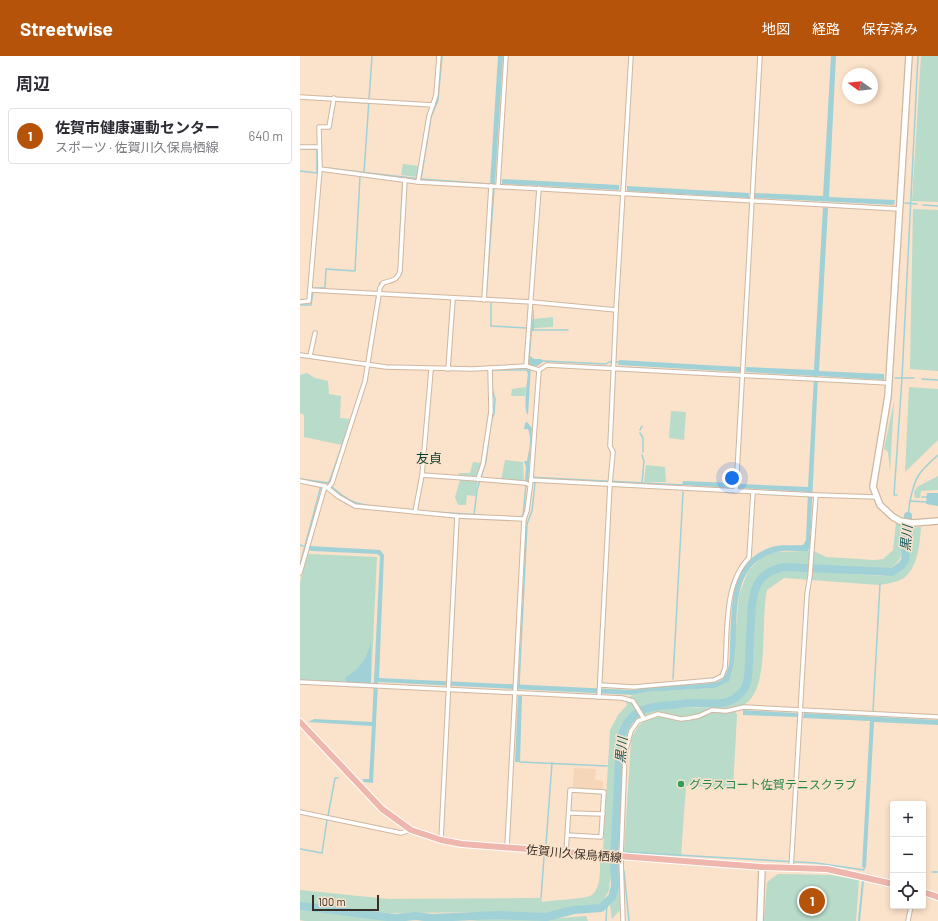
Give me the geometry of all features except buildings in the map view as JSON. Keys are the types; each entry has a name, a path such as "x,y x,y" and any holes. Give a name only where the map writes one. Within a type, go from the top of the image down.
{"main road":[{"name":"佐賀川久保鳥栖線","path":"300,722 382,809 411,830 441,840 462,844 762,867 792,864 827,869 890,883"},
{"path":"926,893 938,897"}],"street":[{"path":"418,180 429,116 436,96 439,56"},
{"path":"499,183 506,56"},
{"path":"600,691 610,479 613,452 610,446 616,310 631,56"},
{"path":"736,488 760,56"},
{"path":"909,56 889,383 885,422 873,487 876,497 884,510 900,521 912,523 938,521"},
{"path":"300,97 433,105"},
{"path":"300,302 309,301 320,167 319,127 329,127 334,98"},
{"path":"300,146 319,147"},
{"path":"320,167 400,180 491,186 499,183 539,188 622,189 752,197 826,205 900,209"},
{"path":"300,573 327,487 332,483 365,381 377,294 383,283 392,282 398,278 400,271 405,180"},
{"path":"484,300 491,186"},
{"path":"526,366 532,302 539,188"},
{"path":"310,290 453,299 532,302 616,310"},
{"path":"448,369 453,299"},
{"path":"310,356 315,333"},
{"path":"300,355 386,367 431,370 526,366 539,370"},
{"path":"539,370 546,365 614,364 743,371 813,380 889,383"},
{"path":"480,479 491,411 490,368"},
{"path":"415,510 422,475 431,370"},
{"path":"507,847 518,692 515,684 524,519 527,511 528,484 532,480 539,370"},
{"path":"422,475 528,484"},
{"path":"532,480 736,488 753,492 876,497"},
{"path":"300,481 320,484 327,487 339,497 355,506 415,510 457,516 524,519"},
{"path":"300,682 372,686 449,685 518,692 600,691 714,680 722,676 725,668 731,591 741,566 749,558 753,492"},
{"path":"792,864 807,594 812,562 814,495"},
{"path":"441,840 457,516"},
{"path":"600,691 629,699 636,706 643,717"},
{"path":"623,921 621,857 626,744 634,725 643,717 658,714 689,718 699,716 712,710 726,711 744,707 938,717"},
{"path":"566,852 567,835 569,813 570,790 604,792 602,837 567,835"},
{"path":"300,812 402,833 411,830"},
{"path":"569,813 602,814"},
{"path":"760,921 762,867"},
{"path":"908,921 910,909"}],"shaded area":[{"path":"574,768 596,769 595,780 603,781 603,790 573,788"}],"green space":[{"path":"921,56 938,56 938,202 912,201"},
{"path":"403,164 419,166 417,177 401,175"},
{"path":"913,209 938,210 938,371 910,369"},
{"path":"553,317 553,327 534,328 534,319"},
{"path":"307,373 315,378 328,381 329,394 341,396 340,418 350,419 342,445 304,437 304,415 300,413 300,375"},
{"path":"526,387 525,396 511,396 512,389"},
{"path":"909,387 938,389 938,440 905,472"},
{"path":"894,401 890,472 888,452 884,449"},
{"path":"671,411 686,412 684,440 669,438"},
{"path":"505,460 523,462 524,482 501,480"},
{"path":"473,462 481,463 477,477 459,475 459,473 470,473"},
{"path":"646,465 665,467 666,482 644,482"},
{"path":"938,476 938,490 921,491 920,498 915,498 914,492 917,487"},
{"path":"460,480 478,481 475,496 467,495 466,505 458,505 455,497"},
{"path":"896,523 904,526 904,541 902,554 890,568 882,571 782,565 765,572 757,580 749,597 746,676 741,688 730,698 720,701 665,702 652,704 641,708 631,715 623,725 617,739 611,850 603,850 610,730 618,715 627,705 625,699 633,695 647,692 715,688 732,673 739,595 748,571 761,558 775,552 814,551 826,557 875,560 883,559 893,550"},
{"name":"グラスコート佐賀テニスクラブ","path":"921,527 919,547 915,561 909,573 898,581 879,585 784,578 767,590 762,661 757,688 748,701 734,708 737,715 733,788 686,786 681,856 624,852 631,741 637,728 645,720 656,717 670,718 671,715 661,712 648,714 635,721 629,729 624,754 621,822 621,746 625,728 634,717 647,711 662,708 710,707 725,705 741,696 749,680 754,598 762,583 768,577 783,570 885,576 900,568 907,558 910,528"},
{"path":"308,554 377,557 371,684 300,681 300,582"},
{"path":"600,861 612,862 609,890 603,902 595,907 576,908 543,914 506,912 388,913 300,903 300,890 388,899 541,898 542,902 581,898 590,896 596,890 599,880"},
{"path":"615,863 619,863 620,910 612,919 610,906 616,886"},
{"path":"778,874 830,875 859,880 856,921 764,921 767,882"},
{"path":"300,910 397,921 305,921 300,920"},
{"path":"586,916 588,921 470,921 500,917 532,920"}],"water":[{"path":"498,56 503,56 495,184 490,184"},
{"path":"831,56 836,56 829,197 895,200 894,205 755,198 755,193 823,196"},
{"path":"502,179 619,185 619,190 502,184"},
{"path":"627,186 749,193 749,198 627,191"},
{"path":"823,207 828,208 819,371 884,374 884,380 818,376 810,546 808,551 787,551 774,553 757,561 746,574 740,590 737,608 734,665 729,681 715,688 647,692 633,695 378,682 373,783 364,782 362,779 369,779 372,726 308,722 314,719 372,722 380,556 377,554 312,551 308,550 310,546 380,550 384,555 379,678 632,690 712,683 724,678 727,673 730,658 731,617 735,588 747,563 758,554 772,547 784,545 803,545 806,540 808,492 739,488 740,484 808,487 814,376 746,372 746,367 814,370"},
{"path":"534,305 534,330 532,332 530,356 534,359 541,359 544,361 537,366 531,365 528,415 526,408 526,396 528,374 526,370 529,365 528,362"},
{"path":"619,360 740,367 740,372 618,365"},
{"path":"527,422 532,428 528,482 525,481 526,467 524,461 527,461 530,445 528,429 524,429 525,423"},
{"path":"683,481 733,483 733,488 682,485"},
{"path":"927,493 938,493 938,506 926,504"},
{"path":"371,643 371,684 346,683 346,677 356,670 362,663"},
{"path":"518,696 522,696 520,762 515,762"},
{"path":"743,710 795,713 798,714 798,717 743,715"},
{"path":"804,713 938,720 938,725 874,722 866,868 862,867 870,721 803,718"},
{"path":"862,880 864,881 860,921 858,921"}],"waterway":[{"path":"364,172 372,56"},
{"path":"399,256 403,177 421,179 431,117 438,100 442,56"},
{"path":"897,495 894,495 902,378 918,56"},
{"path":"310,99 368,103"},
{"path":"300,171 317,173 317,149 304,149"},
{"path":"318,167 403,177"},
{"path":"314,288 325,288 326,269 355,271 360,176"},
{"path":"421,179 490,184"},
{"path":"486,298 494,189"},
{"path":"905,203 917,204"},
{"path":"923,205 938,206"},
{"path":"367,358 378,289 380,283 389,280"},
{"path":"300,305 311,305 313,292"},
{"path":"491,303 491,326 527,328"},
{"path":"532,330 568,330"},
{"path":"544,361 606,364 609,362 620,362"},
{"path":"474,515 477,490 486,461 491,421 494,414 495,399 492,388 492,370 526,370"},
{"path":"895,378 914,378"},
{"path":"922,379 938,380"},
{"path":"640,430 642,426"},
{"path":"640,433 643,438 643,452"},
{"path":"300,565 322,482 328,483 330,480 344,440"},
{"path":"642,455 644,461 642,483"},
{"path":"910,501 916,480 922,470 938,455"},
{"path":"527,477 683,485"},
{"path":"300,479 322,482"},
{"path":"328,483 343,496 357,503 391,508"},
{"path":"519,685 527,524 532,511 535,483"},
{"path":"519,517 523,516 526,484"},
{"path":"673,679 683,492"},
{"path":"922,497 927,497"},
{"path":"908,516 910,501 926,502"},
{"path":"435,512 481,515"},
{"name":"黒川","path":"300,906 395,918 416,916 432,918 499,915 546,917 574,910 601,908 612,897 615,886 614,862 620,742 623,732 631,718 637,713 651,707 687,703 716,704 727,702 737,697 746,686 748,678 753,595 760,580 773,570 784,567 892,572 902,565 905,560 908,516"},
{"path":"873,711 880,584"},
{"path":"520,762 607,766"},
{"path":"546,844 552,763"},
{"path":"328,816 335,778 338,778"},
{"path":"300,849 322,853 327,820"},
{"path":"625,852 816,863 864,870 864,868"},
{"path":"541,898 544,857"},
{"path":"624,871 629,921"},
{"path":"932,872 938,872"},
{"path":"606,921 607,903"}],"place":[{"name":"グラスコート佐賀テニスクラブ","path":"681,784"},
{"name":"佐賀市健康運動センター","path":"812,901"}],"district":[{"name":"友貞","path":"429,458"}]}
